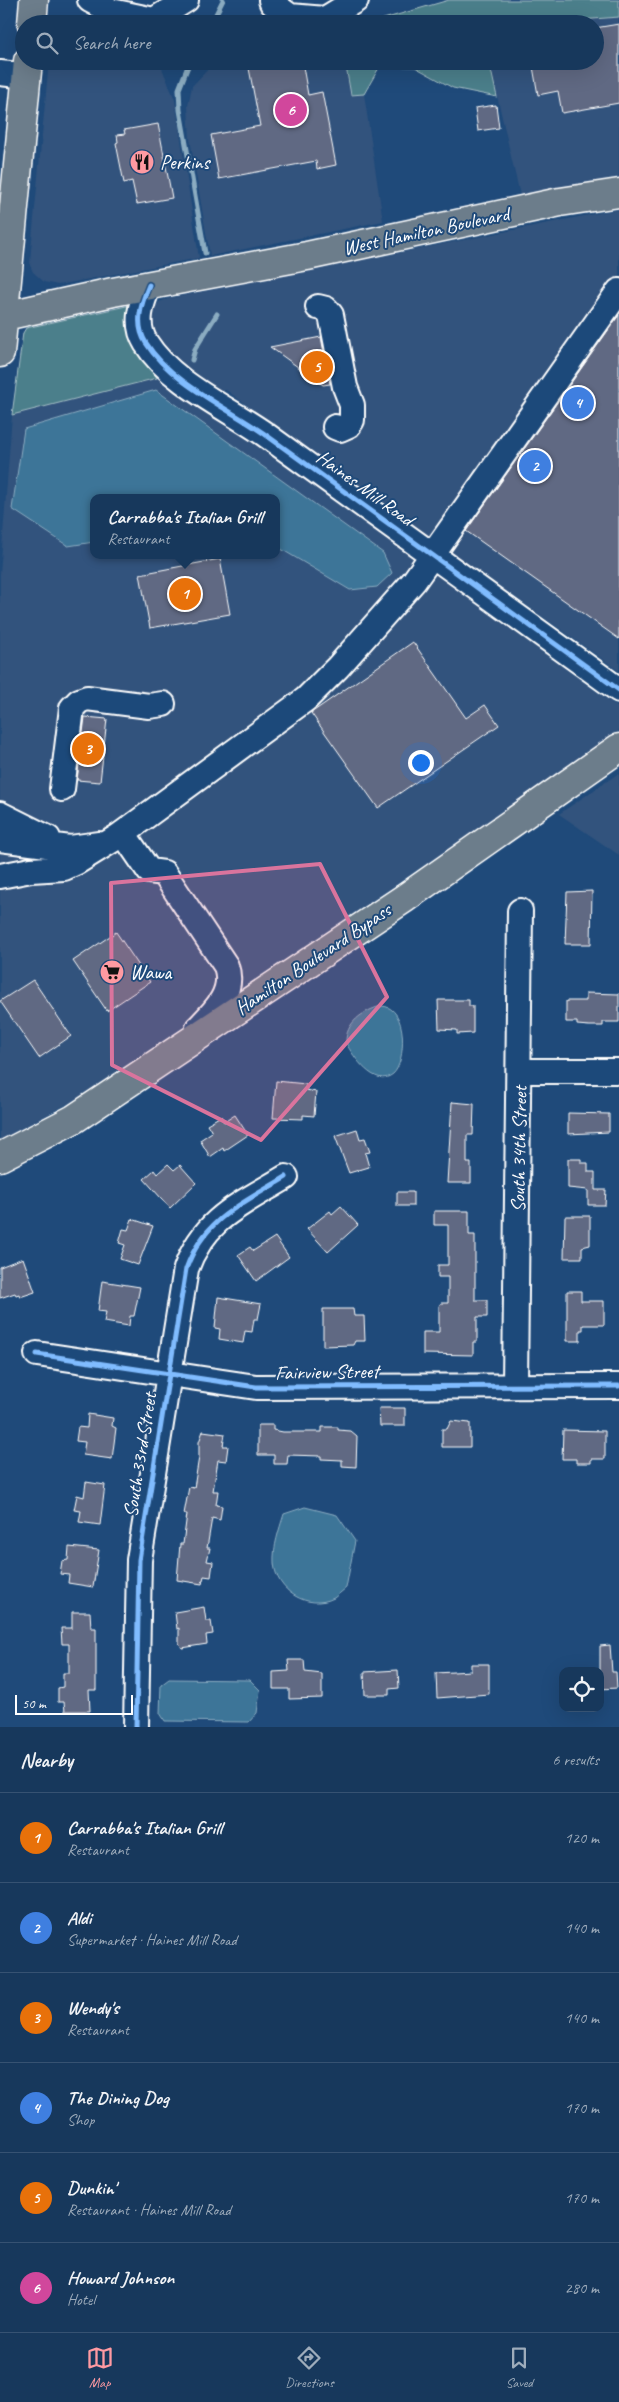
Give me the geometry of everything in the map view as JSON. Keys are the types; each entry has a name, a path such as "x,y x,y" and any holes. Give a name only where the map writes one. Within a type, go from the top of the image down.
{"main road":[{"path":"33,15 34,0"},
{"path":"0,353 2,316 27,70"},
{"name":"West Hamilton Boulevard","path":"2,316 560,202 619,193"},
{"name":"Hamilton Boulevard Bypass","path":"0,1157 39,1139 74,1119 405,898 619,748"}],"street":[{"path":"90,0 111,11 130,15"},
{"path":"162,15 186,0"},
{"path":"271,0 272,3 289,15"},
{"path":"332,15 356,0"},
{"path":"0,73 20,70"},
{"name":"Haines Mill Road","path":"149,285 141,307 139,321 142,334 146,344 177,376 256,428 619,690"},
{"path":"0,876 31,870 67,858 115,838 306,699 414,581 619,291"},
{"path":"318,307 326,309 331,315 345,387 353,413 349,426 340,429 335,427"},
{"path":"62,789 72,708 79,701 87,698 149,706 163,704"},
{"path":"0,814 67,858"},
{"path":"115,838 149,871 164,873 226,966 229,974 227,992 219,1007 176,1051"},
{"path":"0,839 67,858"},
{"path":"0,858 67,858"},
{"name":"South 34th Street","path":"515,1386 520,1071 520,911"},
{"path":"520,1071 619,1071"},
{"name":"South 33rd Street","path":"136,1727 139,1560 182,1286 192,1254 199,1240 223,1216 286,1177"},
{"name":"Fairview Street","path":"37,1354 256,1388 619,1386"}],"highlighted area":[{"path":"320,864 387,997 261,1140 112,1065 111,883"}],"shaded area":[{"path":"619,17 619,177 520,195 491,70 604,70 604,18"},
{"path":"48,70 163,70 175,100 199,258 58,285 44,282 33,272 30,265"},
{"path":"207,70 347,70 351,94 364,94 383,221 210,256 190,139 188,106 192,86"},
{"path":"619,209 619,671 453,553 427,537 226,390 208,391 153,340 148,317 159,302 170,298"},
{"path":"157,378 211,413 214,412 619,708 619,732 248,986 208,1010 86,1094 0,1140 0,575 12,415"},
{"path":"156,390 383,553 392,573 377,587 350,590 280,548 280,494 90,494 90,543 68,546 12,509 24,429"},
{"path":"619,773 619,855 559,814"},
{"path":"381,1006 390,1008 397,1015 401,1025 402,1036 401,1059 393,1074 386,1078 372,1074 365,1069 346,1043 346,1036 356,1019 368,1011"},
{"path":"305,1507 337,1515 355,1541 346,1588 334,1598 324,1601 314,1602 295,1596 287,1590 276,1573 274,1563 275,1545 284,1514"},
{"path":"169,1679 250,1680 260,1690 257,1713 249,1722 165,1721 160,1713 161,1685"}],"green space":[{"path":"449,0 619,0 619,17 604,18 604,15 397,15"},
{"path":"347,70 378,70 364,94 351,95"},
{"path":"420,70 491,70 497,97 453,88"},
{"path":"131,305 152,370 157,378 12,415 23,333 26,328"}],"building":[{"path":"619,24 619,103 562,113 558,91 538,95 534,70 604,70 604,26"},
{"path":"249,70 304,70 308,95 322,92 336,165 317,169 316,161 219,179 211,135 260,126"},
{"path":"496,105 499,128 478,131 475,108"},
{"name":"Perkins","path":"158,124 172,198 137,204 132,181 124,183 116,143 118,142 117,135 125,134 124,130"},
{"path":"619,315 619,639 466,531"},
{"path":"321,337 330,384 323,385 270,347"},
{"path":"220,559 230,614 150,628 140,574"},
{"path":"413,642 466,718 485,705 499,725 378,808 311,713"},
{"path":"85,717 107,719 100,782 77,780"},
{"path":"592,891 591,944 565,944 567,892"},
{"name":"Wawa","path":"116,932 150,982 107,1011 73,961"},
{"path":"33,980 71,1036 39,1058 0,1001"},
{"path":"586,993 619,994 619,1022 603,1022 603,1026 589,1026 577,1025 577,1022 566,1022 566,1001 586,1001"},
{"path":"438,1000 469,1000 469,1006 473,1006 473,1033 457,1034 457,1030 439,1029"},
{"path":"276,1081 306,1084 306,1090 316,1092 314,1116 303,1115 303,1119 273,1118"},
{"path":"452,1102 474,1104 473,1135 467,1135 467,1163 471,1163 471,1183 447,1183"},
{"path":"568,1113 609,1114 609,1132 568,1134"},
{"path":"235,1115 248,1135 224,1151 223,1148 210,1157 200,1140 212,1132 207,1124 221,1116 224,1122"},
{"path":"357,1129 360,1139 365,1138 370,1152 365,1153 369,1167 349,1173 335,1136"},
{"path":"568,1159 581,1159 581,1163 588,1163 588,1172 595,1172 595,1190 606,1190 605,1205 588,1205 588,1190 568,1188"},
{"path":"168,1164 174,1170 180,1165 196,1183 170,1208 144,1179 154,1170 157,1174"},
{"path":"397,1192 413,1192 413,1206 397,1206"},
{"path":"341,1206 358,1225 328,1252 307,1229 330,1211 332,1214"},
{"path":"434,1211 469,1211 469,1235 475,1235 475,1300 487,1300 487,1317 477,1317 477,1342 473,1342 473,1355 423,1354 423,1332 439,1332 439,1306 441,1303 448,1303 448,1277 438,1277 438,1265 448,1265 448,1225 434,1225"},
{"path":"590,1216 590,1245 582,1247 582,1258 564,1258 565,1217"},
{"path":"132,1219 153,1226 138,1265 120,1259 125,1245 119,1243 123,1229 128,1230"},
{"path":"275,1237 289,1257 256,1281 238,1255 250,1247 253,1251"},
{"path":"23,1258 35,1292 20,1297 19,1294 16,1295 15,1293 0,1298 0,1267"},
{"path":"102,1281 140,1287 134,1316 130,1316 129,1326 104,1322 106,1312 98,1311"},
{"path":"567,1291 581,1291 581,1301 604,1301 604,1325 583,1325 583,1330 580,1330 580,1341 567,1341"},
{"path":"218,1297 261,1304 258,1319 254,1319 252,1332 245,1331 243,1343 219,1339 220,1329 215,1328"},
{"path":"323,1309 353,1309 354,1316 364,1316 365,1341 355,1341 353,1345 323,1346"},
{"path":"379,1408 405,1408 405,1426 380,1426"},
{"path":"88,1414 113,1418 112,1426 116,1428 112,1459 83,1455 85,1442 76,1441 78,1427 87,1428"},
{"path":"451,1421 470,1423 470,1447 442,1447 442,1429 447,1429"},
{"path":"258,1425 273,1425 273,1430 283,1432 322,1432 322,1427 338,1427 338,1430 351,1431 357,1436 356,1467 342,1466 342,1460 321,1459 321,1456 288,1455 287,1464 274,1464 274,1455 258,1455"},
{"path":"563,1430 605,1431 605,1459 591,1459 591,1463 576,1463 576,1459 562,1459"},
{"path":"203,1431 225,1434 223,1446 228,1446 226,1461 218,1460 213,1491 218,1491 216,1505 222,1506 220,1520 212,1518 207,1548 210,1548 207,1561 213,1562 211,1577 204,1576 202,1584 177,1580 180,1544 183,1544 187,1514 184,1514 189,1487 194,1488 199,1457 199,1442"},
{"path":"86,1482 105,1485 100,1525 79,1522 81,1511 74,1510 77,1495 84,1497"},
{"path":"69,1547 99,1550 93,1587 68,1583 69,1575 60,1574 62,1561 68,1560"},
{"path":"204,1607 206,1621 211,1621 213,1634 206,1635 207,1644 182,1648 179,1643 179,1628 177,1629 175,1612"},
{"path":"72,1612 90,1612 91,1628 96,1628 96,1690 89,1690 90,1711 65,1711 64,1702 58,1702 58,1688 63,1687 63,1673 69,1673 69,1644 62,1644 61,1628 72,1628"},
{"path":"610,1645 612,1672 616,1672 617,1688 604,1689 604,1667 600,1667 600,1646"},
{"path":"288,1660 304,1660 305,1672 322,1674 322,1698 289,1699 289,1689 273,1689 273,1672 289,1671"},
{"path":"471,1664 489,1664 489,1694 437,1698 436,1673 471,1671"},
{"path":"398,1670 399,1688 389,1689 389,1695 365,1695 364,1672"}],"waterway":[{"path":"216,15 223,0"},
{"path":"186,70 179,89 180,110 205,253"},
{"path":"192,360 195,349 217,314"}],"cycle path":[{"path":"149,285 143,299 140,314 142,336 157,357 185,383 266,435 619,690"},
{"path":"136,1727 139,1560 186,1269 203,1237 214,1225 226,1214 286,1177"},
{"path":"37,1354 256,1387 619,1386"}],"place":[{"name":"Howard Johnson","path":"291,110"},
{"name":"Perkins","path":"142,162"},
{"name":"Dunkin'","path":"317,367"},
{"name":"The Dining Dog","path":"578,403"},
{"name":"Aldi","path":"535,466"},
{"name":"Carrabba's Italian Grill","path":"185,594"},
{"name":"Wendy's","path":"88,749"},
{"name":"Wawa","path":"112,972"}]}
